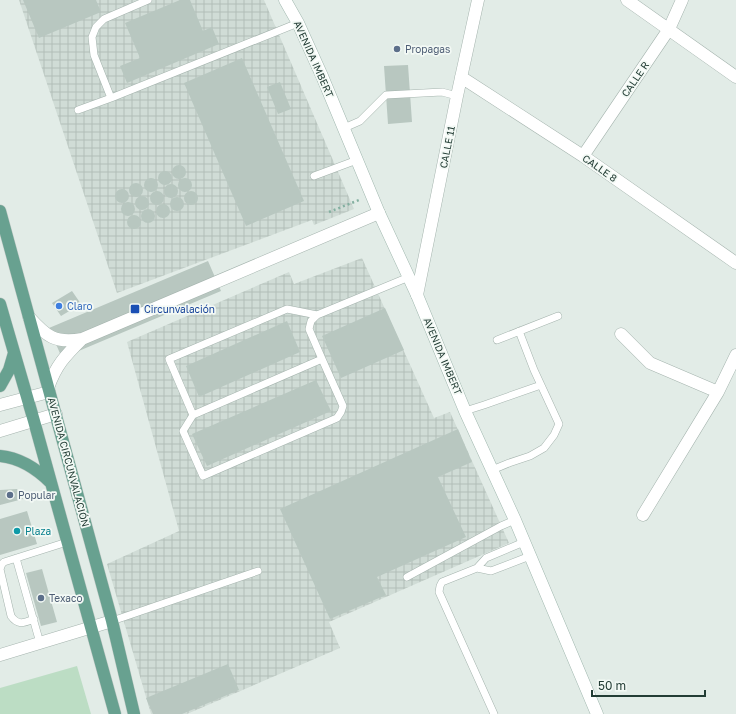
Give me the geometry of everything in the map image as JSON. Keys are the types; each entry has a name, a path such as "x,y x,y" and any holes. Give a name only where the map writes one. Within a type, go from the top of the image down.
{"main road":[{"name":"AVENIDA CIRCUNVALACIÓN","path":"0,211 112,622 134,714"},
{"path":"0,304 28,398 115,714"},
{"path":"0,386 9,370 14,353"},
{"path":"0,456 23,462 42,474 51,483"}],"street":[{"name":"AVENIDA IMBERT","path":"285,0 298,23 322,76 371,195 417,295 465,411 524,542 597,714"},
{"name":"CALLE 11","path":"417,295 478,0"},
{"path":"627,0 736,77"},
{"name":"CALLE R","path":"583,156 669,29 682,0"},
{"name":"CALLE 8","path":"461,77 583,156 736,263"},
{"path":"29,317 47,335 58,340 70,341 82,339 379,213"},
{"path":"621,334 650,363 718,392"},
{"path":"0,405 28,398 49,390 53,374 61,361 82,339"},
{"path":"643,515 718,392 736,355"},
{"path":"0,430 56,414"},
{"path":"0,656 112,622"}],"lane":[{"path":"111,98 94,55 92,37 96,27 104,19 148,0"},
{"path":"78,110 298,23"},
{"path":"344,128 360,121 386,95 442,92 457,96"},
{"path":"314,176 357,160"},
{"path":"322,359 193,415 183,431 203,476 337,418 343,406 310,329 311,321 317,315 409,277"},
{"path":"193,415 169,359 287,309 317,315"},
{"path":"497,340 558,316"},
{"path":"492,470 535,454 544,448 554,435 559,424 534,370 519,331"},
{"path":"465,411 541,385"},
{"path":"407,577 514,520"},
{"path":"34,619 18,623 14,621 11,616 0,569 2,564 4,562 67,542"},
{"path":"494,714 439,592 440,586 442,582 478,568 486,558 524,542"},
{"path":"478,568 491,571 530,556"},
{"path":"16,558 40,643"},
{"path":"112,622 258,571"}],"path":[{"path":"329,212 371,195"}],"shaded area":[{"path":"19,0 264,0 354,209 314,225 312,220 117,293"},
{"path":"362,258 434,418 450,412 509,543 329,622 340,648 187,714 151,714 107,564 179,531 127,342 289,272 294,284"}],"green space":[{"path":"77,666 91,714 0,714 0,688"}],"building":[{"path":"23,0 96,0 101,12 39,38"},
{"path":"180,0 190,0 203,31 212,27 219,44 127,83 120,66 140,58 125,23"},
{"path":"242,58 304,201 246,226 184,83"},
{"path":"408,65 412,122 388,124 384,66"},
{"path":"280,82 291,109 278,114 267,87"},
{"path":"179,165 184,167 186,172 184,177 179,179 174,177 172,172 174,167"},
{"path":"165,171 170,173 172,178 170,183 165,185 160,183 158,178 160,173"},
{"path":"151,178 156,180 158,185 156,190 151,192 146,190 144,185 146,180"},
{"path":"185,178 190,180 192,185 190,190 185,192 180,190 178,185 180,180"},
{"path":"136,183 141,185 143,190 141,195 136,197 131,195 129,190 131,185"},
{"path":"171,184 176,186 178,191 176,196 171,198 166,196 164,191 166,186"},
{"path":"122,189 127,191 129,196 127,201 122,203 117,201 115,196 117,191"},
{"path":"157,191 162,193 164,198 162,203 157,205 152,203 150,198 152,193"},
{"path":"191,191 196,193 198,198 196,203 191,205 186,203 184,198 186,193"},
{"path":"142,196 147,198 149,203 147,208 142,210 137,208 135,203 137,198"},
{"path":"177,197 182,199 184,204 182,209 177,211 172,209 170,204 172,199"},
{"path":"128,202 133,204 135,209 133,214 128,216 123,214 121,209 123,204"},
{"path":"163,204 168,206 170,211 168,216 163,218 158,216 156,211 158,206"},
{"path":"148,209 153,211 155,216 153,221 148,223 143,221 141,216 143,211"},
{"path":"134,215 139,217 141,222 139,227 134,229 129,227 127,222 129,217"},
{"name":"Circunvalación","path":"208,261 221,291 62,358 49,328"},
{"path":"72,291 81,304 61,316 52,303"},
{"path":"385,308 404,350 341,378 322,336"},
{"path":"287,321 300,352 199,397 186,366"},
{"path":"316,380 331,411 207,466 192,434"},
{"path":"458,429 472,462 438,477 466,537 377,577 386,595 330,619 280,509"},
{"name":"Popular","path":"17,489 23,499 0,505 0,490"},
{"name":"Plaza","path":"27,511 37,544 0,555 0,519"},
{"name":"Texaco","path":"42,569 57,622 41,626 26,573"},
{"path":"228,664 239,690 182,714 153,714 146,698"}],"place":[{"name":"Propagas","path":"397,49"},
{"name":"Claro","path":"59,306"},
{"name":"Circunvalación","path":"135,309"},
{"name":"Popular","path":"10,495"},
{"name":"Plaza","path":"17,531"},
{"name":"Texaco","path":"41,598"}]}
